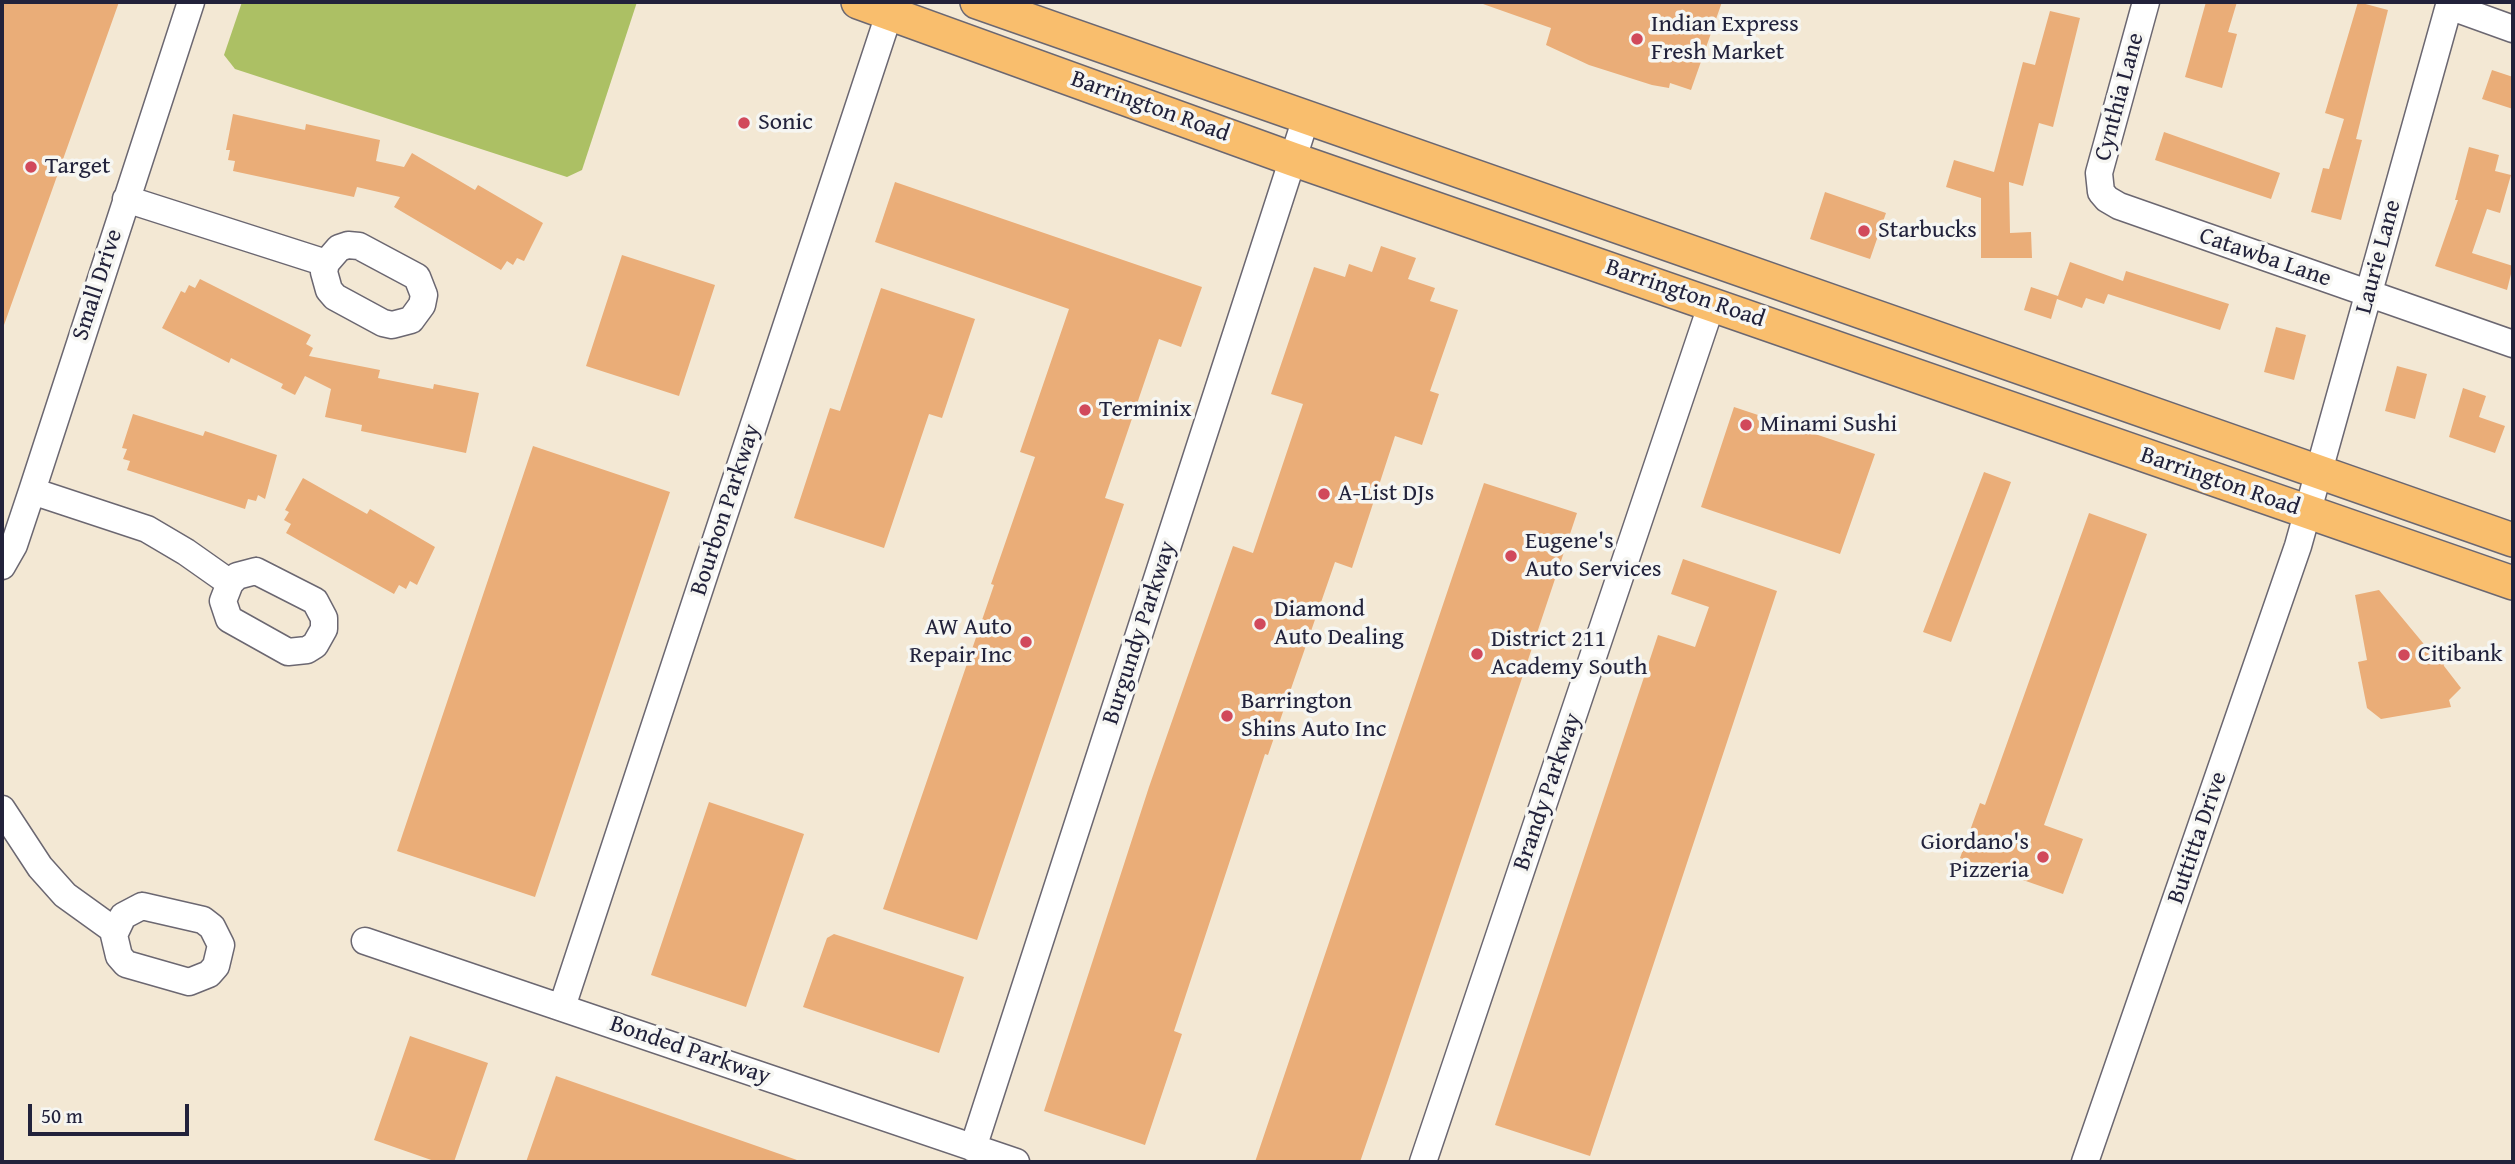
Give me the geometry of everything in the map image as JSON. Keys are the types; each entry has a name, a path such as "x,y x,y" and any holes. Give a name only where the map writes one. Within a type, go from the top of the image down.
{"main road":[{"name":"Barrington Road","path":"858,2 891,7 1292,159 2513,583"},
{"name":"Barrington Road","path":"977,2 2513,540"}],"street":[{"name":"Small Drive","path":"2,566 14,545 191,2"},
{"name":"Cynthia Lane","path":"2101,192 2098,182 2102,161 2146,2"},
{"path":"2449,4 2513,29"},
{"name":"Laurie Lane","path":"2308,513 2449,4"},
{"name":"Bourbon Parkway","path":"562,1007 891,7"},
{"name":"Burgundy Parkway","path":"973,1148 1306,118"},
{"name":"Catawba Lane","path":"2101,192 2119,206 2513,344"},
{"path":"125,199 326,263"},
{"name":"Brandy Parkway","path":"1423,1162 1712,303"},
{"path":"32,491 147,529 230,583"},
{"name":"Buttitta Drive","path":"2085,1162 2308,513"},
{"path":"2,809 40,867 65,895 115,931"},
{"name":"Bonded Parkway","path":"365,941 1016,1162"}],"green space":[{"path":"242,2 637,2 582,170 567,177 235,69 224,55"}],"building":[{"name":"Target","path":"2,2 119,2 4,325 2,325"},
{"path":"1722,2 1691,90 1670,83 1669,88 1652,85 1589,65 1546,45 1551,28 1483,4"},
{"path":"2206,2 2237,2 2228,32 2237,34 2222,88 2185,77"},
{"path":"2358,2 2388,10 2356,139 2362,140 2341,220 2311,212 2323,168 2329,169 2344,119 2325,113"},
{"path":"2050,11 2080,18 2053,127 2039,123 2023,186 2009,182 2010,233 2031,232 2032,258 1981,258 1981,198 1946,187 1954,160 1994,172 2023,62 2035,65"},
{"path":"2492,70 2513,77 2513,109 2482,99"},
{"path":"233,114 305,130 306,124 380,140 376,161 404,167 412,153 475,190 478,185 543,223 524,261 517,258 513,265 507,261 501,270 394,207 400,197 357,187 354,197 233,171 235,161 228,160 230,150 226,150"},
{"path":"2164,132 2280,173 2271,199 2155,160"},
{"path":"2469,147 2499,155 2495,171 2511,175 2500,213 2487,209 2472,253 2513,266 2507,290 2435,266 2458,200 2455,200"},
{"path":"895,182 1202,287 1181,347 1159,339 1105,498 1124,504 977,940 883,909 1035,457 1020,452 1069,309 875,242"},
{"path":"1825,192 1886,213 1870,259 1810,239"},
{"path":"1381,246 1416,258 1408,279 1435,288 1430,301 1458,310 1430,391 1439,394 1422,445 1395,436 1352,568 1335,562 1268,755 1265,754 1174,1031 1182,1034 1145,1145 1044,1111 1149,787 1233,546 1253,553 1303,404 1271,394 1314,267 1345,277 1349,264 1372,272"},
{"path":"622,255 715,285 679,396 586,366"},
{"path":"2070,262 2123,281 2126,271 2229,304 2220,330 2108,294 2104,304 2086,298 2082,308 2057,299 2051,319 2024,310 2031,287 2058,296"},
{"path":"200,279 311,335 306,344 313,348 309,356 380,370 378,378 433,389 434,384 479,393 466,453 361,431 362,425 325,417 331,389 305,376 295,395 281,388 283,384 231,358 229,363 162,328 181,291 185,293 189,285 195,288"},
{"path":"881,288 975,319 942,418 929,414 884,548 794,518 830,408 840,411"},
{"path":"2276,327 2306,335 2294,380 2264,372"},
{"path":"2397,366 2427,374 2415,419 2385,411"},
{"path":"2463,388 2486,396 2479,417 2505,426 2495,453 2449,437"},
{"path":"1734,407 1875,454 1840,554 1701,507"},
{"path":"133,414 203,436 205,431 277,455 265,499 258,495 256,501 248,499 245,509 127,470 130,461 123,459 127,449 122,448"},
{"path":"533,446 670,492 535,897 397,851"},
{"path":"1984,472 2011,482 1951,642 1923,632"},
{"path":"303,478 367,514 370,509 435,547 417,585 410,581 406,589 399,585 394,594 286,533 291,524 284,520 289,512 285,510"},
{"path":"1484,483 1577,513 1387,1083 1360,1162 1255,1162"},
{"path":"2089,513 2147,534 2044,825 2083,839 2063,894 1960,858 1980,803 1985,805"},
{"path":"1683,559 1777,591 1590,1156 1495,1125 1658,635 1695,647 1709,607 1671,594"},
{"name":"Citibank","path":"2379,590 2428,649 2439,647 2444,666 2461,688 2449,700 2451,707 2381,719 2367,708 2358,662 2367,660 2355,595"},
{"path":"709,802 804,834 746,1007 651,975"},
{"path":"834,934 964,977 939,1053 803,1007 827,938"},
{"path":"410,1036 488,1063 454,1162 437,1162 374,1140"},
{"path":"556,1076 797,1160 797,1162 526,1162"}],"place":[{"name":"Indian Express Fresh Market","path":"1637,39"},
{"name":"Sonic","path":"744,123"},
{"name":"Target","path":"31,167"},
{"name":"Starbucks","path":"1864,231"},
{"name":"Terminix","path":"1085,410"},
{"name":"Minami Sushi","path":"1746,425"},
{"name":"A-List DJs","path":"1324,494"},
{"name":"Eugene's Auto Services","path":"1511,556"},
{"name":"Diamond Auto Dealing","path":"1260,624"},
{"name":"AW Auto Repair Inc","path":"1026,642"},
{"name":"District 211 Academy South","path":"1477,654"},
{"name":"Citibank","path":"2404,655"},
{"name":"Barrington Shins Auto Inc","path":"1227,716"},
{"name":"Giordano's Pizzeria","path":"2043,857"}]}
